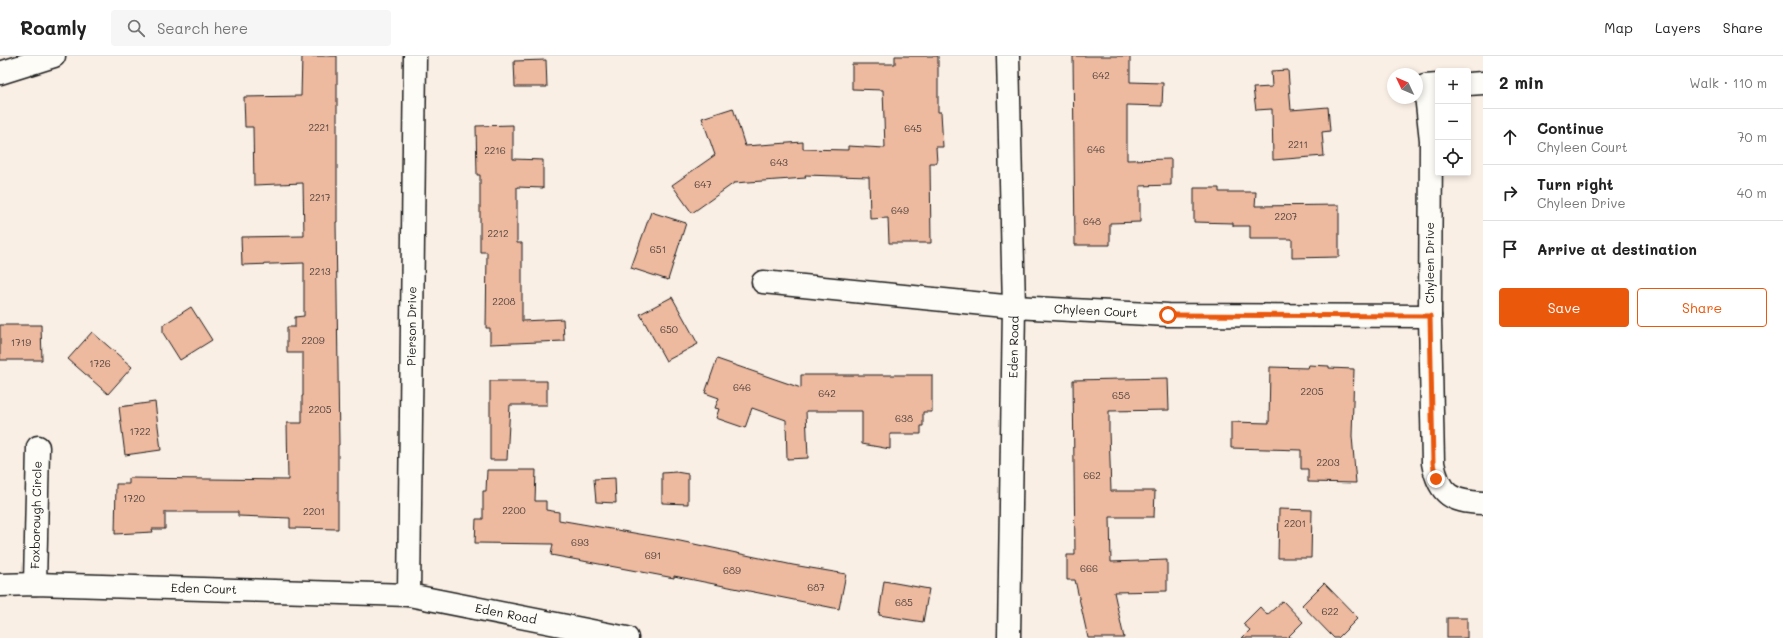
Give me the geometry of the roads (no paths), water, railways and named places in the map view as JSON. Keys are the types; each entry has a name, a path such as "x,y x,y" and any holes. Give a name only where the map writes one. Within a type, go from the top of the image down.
{"street":[{"path":"0,73 54,56"},
{"name":"Pierson Drive","path":"409,595 415,56"},
{"name":"Eden Road","path":"1008,56 1014,307 1009,638"},
{"name":"Chyleen Drive","path":"1435,85 1425,86 1431,140 1430,316 1433,463 1436,479 1445,492 1458,501 1478,503"},
{"name":"Chyleen Court","path":"763,282 1014,307 1168,315 1430,316"},
{"name":"Foxborough Circle","path":"35,584 38,447"},
{"name":"Eden Court","path":"0,585 35,584 409,595"},
{"name":"Eden Road","path":"409,595 627,638"}]}
